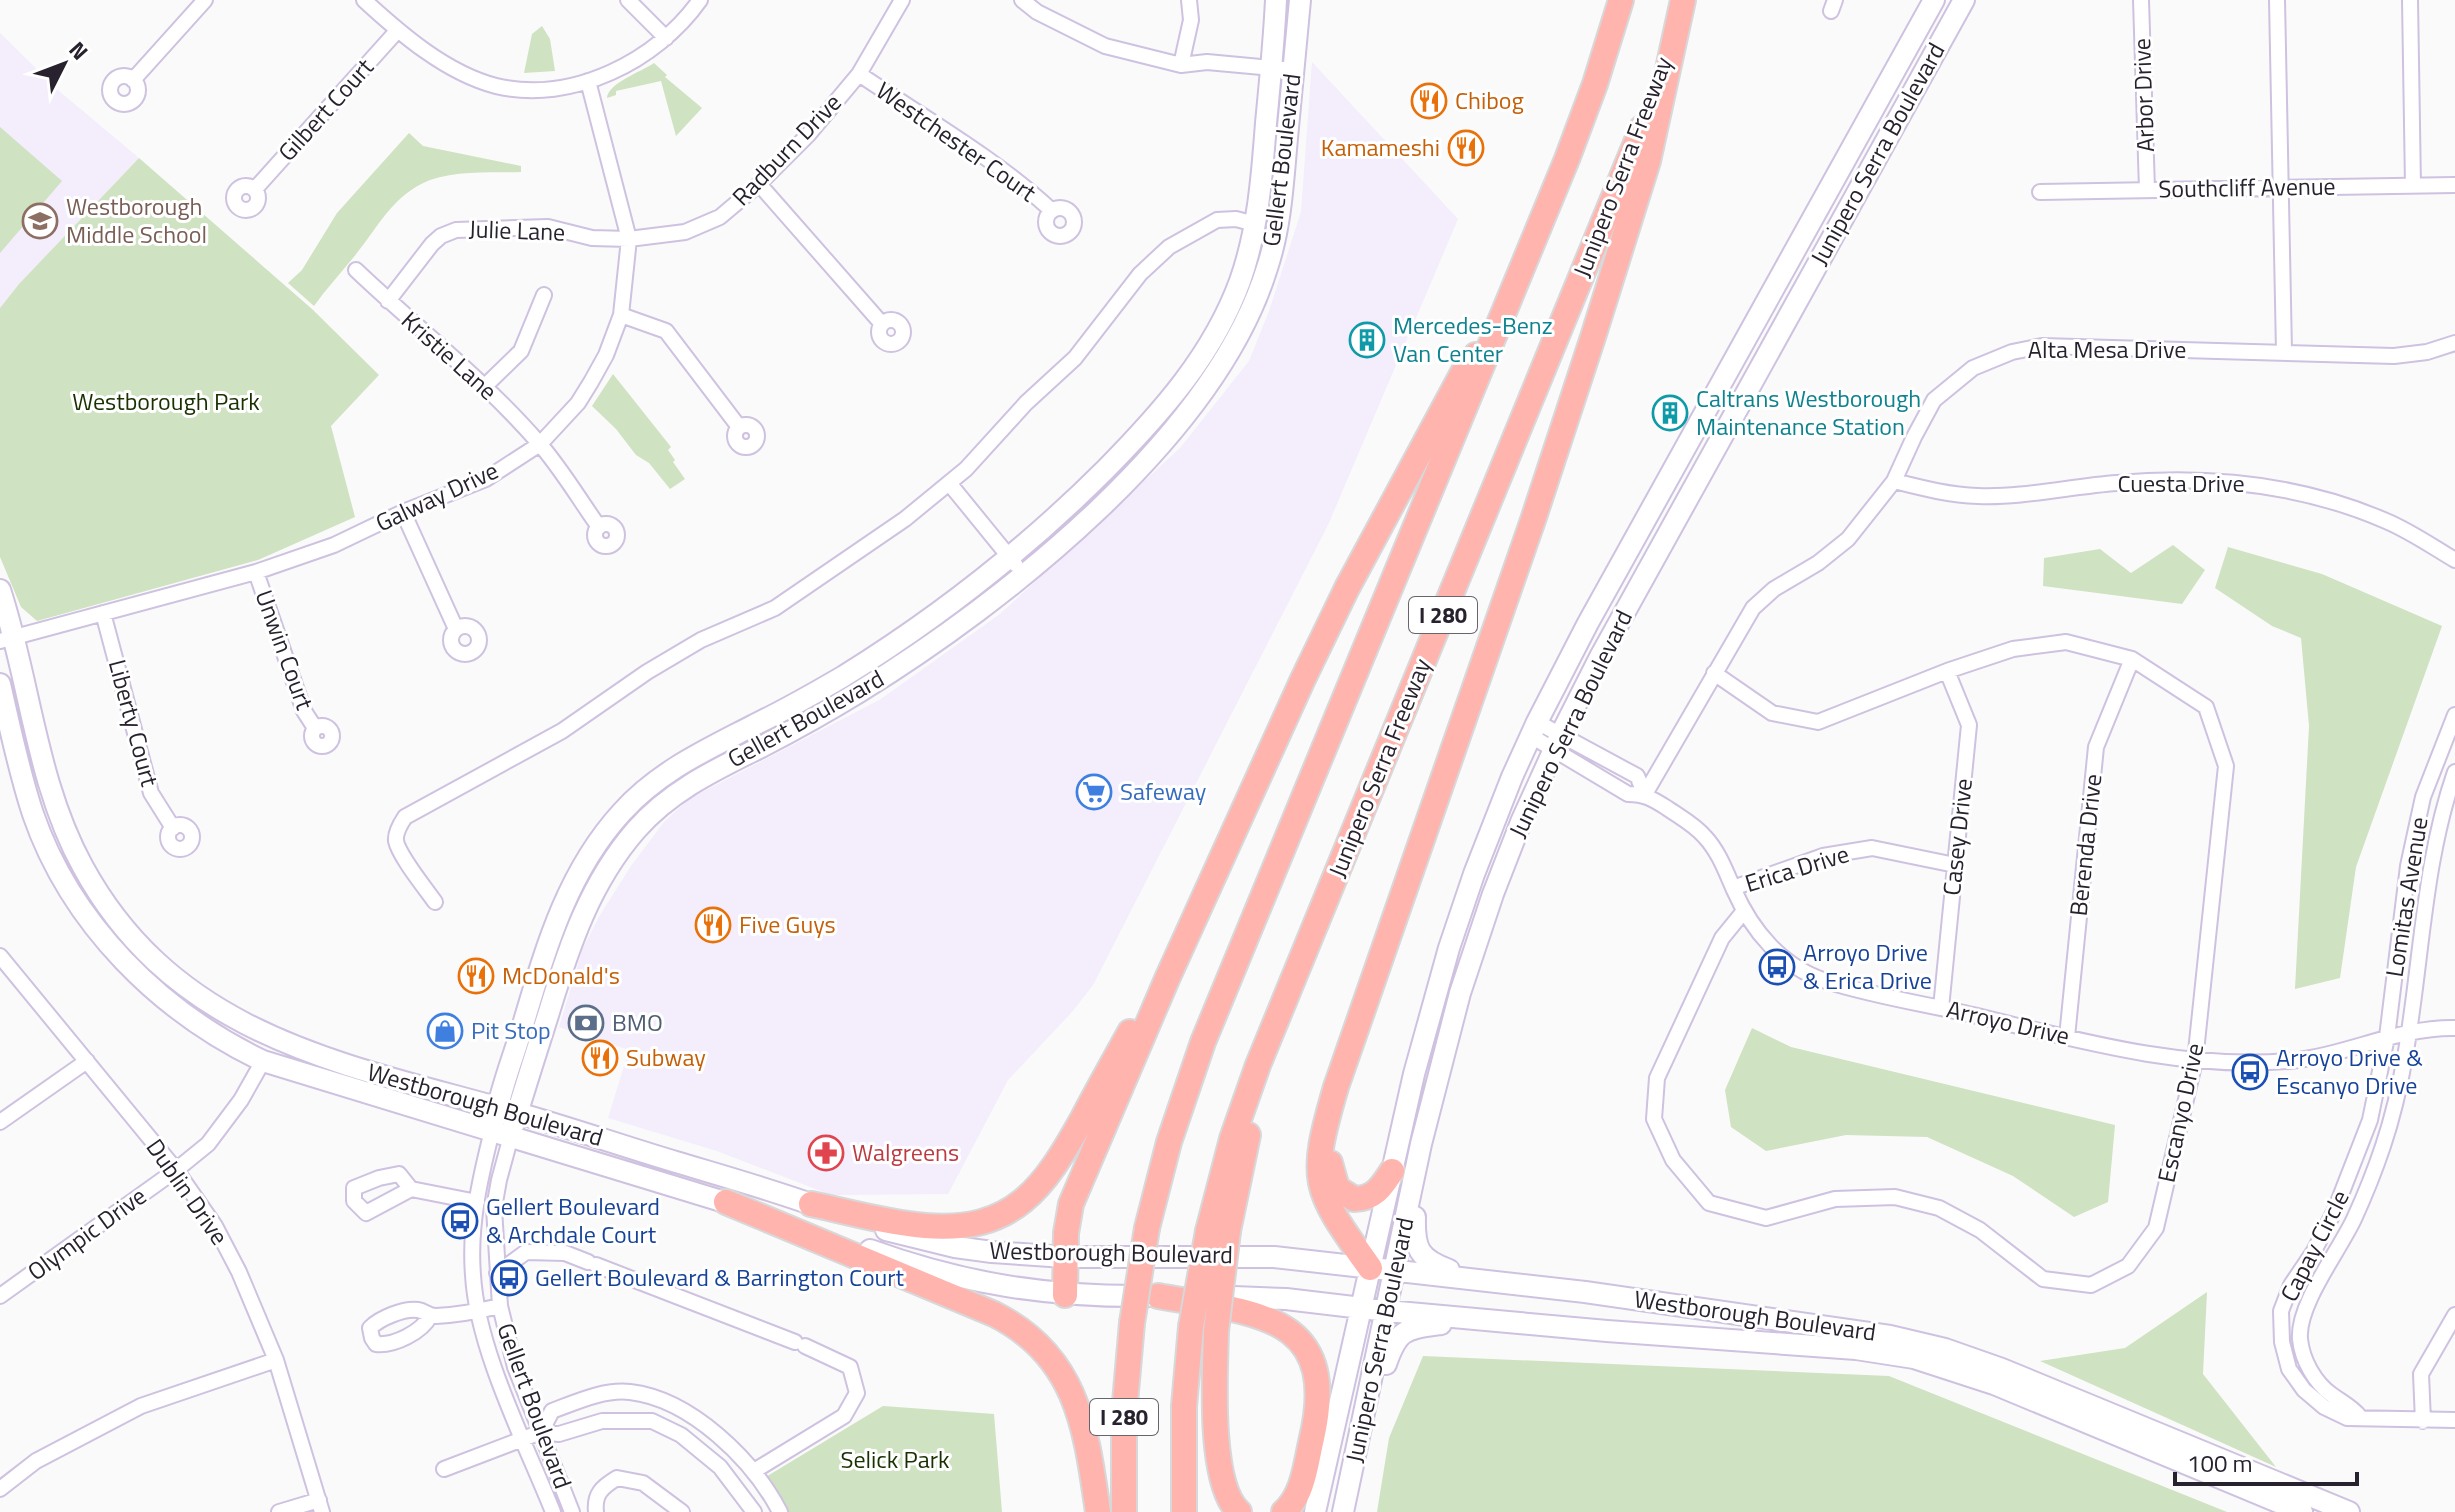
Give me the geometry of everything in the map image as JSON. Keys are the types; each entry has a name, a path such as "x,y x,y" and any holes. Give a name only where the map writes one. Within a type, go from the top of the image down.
{"highway":[{"name":"I 280","path":"1124,1512 1124,1414 1132,1323 1147,1228 1169,1142 1198,1055 1582,121 1621,0"},
{"path":"1370,1268 1328,1207 1320,1180 1319,1149 1336,1087 1533,520 1593,337 1648,161 1683,0"},
{"name":"Junipero Serra Freeway","path":"1184,1512 1184,1406 1191,1327 1218,1231 1232,1139 1268,1040 1630,160 1683,0"},
{"path":"1065,1295 1068,1215 1079,1182 1167,979 1347,588 1466,367 1495,336"},
{"path":"811,1204 904,1223 937,1226 979,1222 1015,1207 1035,1191 1053,1170 1153,990 1167,979"},
{"path":"1336,1087 1329,1149 1332,1179 1337,1188 1354,1199 1371,1197 1404,1170"},
{"path":"726,1202 994,1314 1028,1335 1055,1363 1075,1399 1086,1438 1098,1512"},
{"path":"1218,1231 1216,1415 1220,1471 1227,1498 1239,1512"},
{"path":"1158,1296 1267,1319 1290,1332 1308,1352 1317,1375 1317,1413 1299,1492 1284,1512"}],"main road":[{"name":"Gellert Boulevard","path":"502,1133 497,1107 558,916 590,855 621,813 646,788 673,768 857,667 929,619 1009,557 1124,450 1197,365 1231,304 1245,266 1255,224 1276,0"},
{"name":"Gellert Boulevard","path":"502,1133 517,1113 577,925 600,881 638,828 684,787 821,715 881,679 1023,575 1091,514 1164,439 1205,391 1238,338 1262,285 1276,235 1282,200 1300,0"},
{"name":"Junipero Serra Boulevard","path":"1343,1512 1396,1270 1404,1170 1421,1049 1449,948 1492,825 1534,729 1595,610 1934,0"},
{"name":"Junipero Serra Boulevard","path":"1315,1512 1370,1268 1446,1043 1476,943 1511,846 1557,741 1626,609 1964,0"},
{"name":"Westborough Boulevard","path":"0,590 7,640 56,806 78,858 101,896 143,950 193,994 247,1027 294,1048 517,1113 884,1229 943,1244 992,1252 1065,1257 1274,1257 1585,1292 1845,1329 1945,1349 2016,1375 2349,1512"},
{"name":"Westborough Boulevard","path":"0,684 34,816 47,848 83,910 126,963 179,1012 263,1061 726,1202 941,1274 986,1285 1065,1295 1247,1296 1474,1319 1856,1349 1914,1358 1994,1384 2302,1512"},
{"path":"263,1061 277,1048 294,1048"},
{"path":"1404,1170 1414,1238 1424,1259 1476,1280"},
{"path":"1358,1443 1393,1343 1399,1334 1410,1328 1474,1319"}],"street":[{"path":"133,80 205,0"},
{"path":"364,0 397,31 440,62 496,86 534,90 588,81 641,58 666,38 700,0"},
{"path":"628,0 666,38"},
{"name":"Radburn Drive","path":"629,239 685,232 704,226 720,217 759,184 808,135 859,74 902,0"},
{"path":"1022,0 1037,12 1105,46 1181,65 1207,62 1294,70"},
{"path":"1181,65 1191,20 1189,0"},
{"name":"Arbor Drive","path":"2141,0 2147,190"},
{"path":"2277,0 2284,352"},
{"path":"2410,0 2413,186"},
{"name":"Gilbert Court","path":"255,189 397,31"},
{"name":"Westchester Court","path":"859,74 1012,179 1052,211"},
{"name":"Galway Drive","path":"7,640 256,572 334,545 403,512 486,479 540,444 578,403 606,355 621,315 629,239 588,81"},
{"path":"759,184 882,324"},
{"name":"Southcliff Avenue","path":"2040,192 2455,185"},
{"path":"435,902 396,841 405,817 562,731 647,672 701,640 775,608 905,519 966,469 1026,403 1075,358 1140,274 1169,247 1217,220 1236,219 1255,224"},
{"name":"Julie Lane","path":"388,301 432,244 456,230 548,227 592,238 629,239"},
{"name":"Kristie Lane","path":"356,270 414,325 451,354 540,444 599,527"},
{"path":"484,387 521,351 544,295"},
{"path":"621,315 666,331 739,427"},
{"name":"Alta Mesa Drive","path":"1645,794 1753,608 1774,589 1818,563 1848,539 1894,481 1934,400 1973,368 2012,352 2042,346 2394,356 2427,352 2455,343"},
{"name":"Cuesta Drive","path":"1894,481 1946,494 1981,497 2120,482 2257,484 2318,496 2363,512 2389,522 2455,560"},
{"path":"949,483 1023,575"},
{"path":"403,512 456,629"},
{"name":"Unwin Court","path":"256,572 304,711 315,728"},
{"name":"Liberty Court","path":"103,613 151,793 173,828"},
{"name":"Escanyo Drive","path":"1714,673 1772,713 1818,722 1947,671 2013,649 2066,642 2132,659 2206,707 2226,766 2195,1061 2156,1228 2128,1266 2091,1285 2043,1279 1980,1230 1939,1208 1895,1197 1835,1199 1766,1218 1709,1203 1673,1160 1654,1119 1657,1078 1722,938 1744,911"},
{"name":"Berenda Drive","path":"2067,1037 2096,747 2132,659"},
{"name":"Casey Drive","path":"1941,1008 1969,725 1947,671"},
{"name":"Lomitas Avenue","path":"2387,1037 2408,866 2423,797 2455,715"},
{"name":"Arroyo Drive","path":"1534,729 1637,776 1645,794 1688,821 1705,837 1719,856 1744,911 1779,955 1824,981 2145,1054 2195,1061 2290,1061 2322,1056 2387,1037 2455,1028"},
{"name":"Lomitas Avenue","path":"2409,1033 2425,891 2443,806 2455,772"},
{"name":"Erica Drive","path":"1733,888 1823,856 1872,848 1955,865"},
{"name":"Dublin Drive","path":"0,956 176,1170 215,1226 239,1272 276,1360 321,1506"},
{"name":"Capay Circle","path":"2360,1417 2351,1406 2331,1395 2316,1381 2300,1338 2303,1315 2310,1297 2354,1220 2374,1173 2402,1083 2409,1033"},
{"name":"Capay Circle","path":"2387,1037 2370,1120 2355,1162 2335,1210 2314,1251 2291,1285 2281,1311 2282,1342 2289,1369 2304,1390 2324,1407 2347,1418 2455,1420"},
{"path":"0,1122 87,1061"},
{"name":"Olympic Drive","path":"0,1296 208,1144 225,1123 263,1061"},
{"name":"Gellert Boulevard","path":"502,1133 477,1202 473,1275 477,1312 497,1373 553,1512"},
{"name":"Gellert Boulevard","path":"502,1133 494,1208 500,1306 515,1367 572,1512"},
{"path":"411,1189 477,1202"},
{"path":"497,1273 526,1252 565,1253 800,1344 850,1367 857,1393 844,1416 754,1471"},
{"path":"430,1316 477,1312 500,1306"},
{"path":"2423,1421 2421,1374 2455,1315"},
{"path":"0,1489 36,1461 141,1406 276,1360"},
{"path":"541,1432 552,1411 585,1398 628,1392 660,1400 715,1432 754,1471 780,1512"},
{"path":"444,1469 541,1432 559,1434 602,1421 652,1421 681,1435 720,1467 754,1512"},
{"path":"596,1512 595,1500 599,1491 617,1478 643,1483 682,1512"},
{"path":"279,1512 321,1506"}],"shaded area":[{"name":"Westborough Middle School","path":"0,33 59,91 139,158 0,308"},
{"path":"1312,62 1458,219 1328,525 1093,985 1008,1080 948,1194 831,1195 717,1151 608,1118 629,1050 559,1027 583,948 631,866 664,822 689,799 881,699 1000,614 1180,448 1249,361 1269,311 1301,212"}],"green space":[{"path":"542,26 550,39 555,71 524,73 532,34"},
{"path":"654,63 667,75 665,77 702,108 676,136 661,81 616,91 616,95 607,98 613,87"},
{"path":"0,127 62,181 0,253"},
{"path":"409,133 423,146 521,166 521,172 452,175 417,186 386,214 314,306 288,283 302,270 337,213"},
{"name":"Westborough Park","path":"139,158 312,309 379,375 331,426 355,517 258,560 37,621 21,607 0,557 0,308"},
{"path":"613,374 671,447 668,450 675,460 673,462 685,479 670,489 649,463 636,455 616,429 592,406"},
{"path":"2173,545 2205,570 2182,604 2043,586 2044,558 2100,549 2131,573"},
{"path":"2228,547 2322,574 2442,626 2356,867 2340,978 2295,989 2309,726 2301,638 2272,626 2215,588"},
{"path":"1752,1028 1791,1047 2115,1125 2108,1202 2074,1217 2013,1176 1927,1137 1846,1135 1766,1151 1731,1127 1725,1090"},
{"path":"2207,1292 2203,1374 2276,1467 2040,1361 2125,1348"},
{"path":"1423,1356 1889,1376 2227,1512 1377,1512 1389,1438"},
{"name":"Selick Park","path":"883,1406 994,1414 1002,1512 770,1512 756,1483"}],"place":[{"name":"Chibog","path":"1429,101"},
{"name":"Kamameshi","path":"1466,148"},
{"name":"Westborough Middle School","path":"40,221"},
{"name":"Mercedes-Benz Van Center","path":"1367,340"},
{"name":"Caltrans Westborough Maintenance Station","path":"1670,413"},
{"name":"Safeway","path":"1094,792"},
{"name":"Five Guys","path":"713,925"},
{"name":"Arroyo Drive & Erica Drive","path":"1777,967"},
{"name":"McDonald's","path":"476,976"},
{"name":"BMO","path":"586,1023"},
{"name":"Pit Stop","path":"445,1031"},
{"name":"Subway","path":"600,1058"},
{"name":"Arroyo Drive & Escanyo Drive","path":"2250,1072"},
{"name":"Walgreens","path":"826,1153"},
{"name":"Gellert Boulevard & Archdale Court","path":"460,1221"},
{"name":"Gellert Boulevard & Barrington Court","path":"509,1278"}]}
